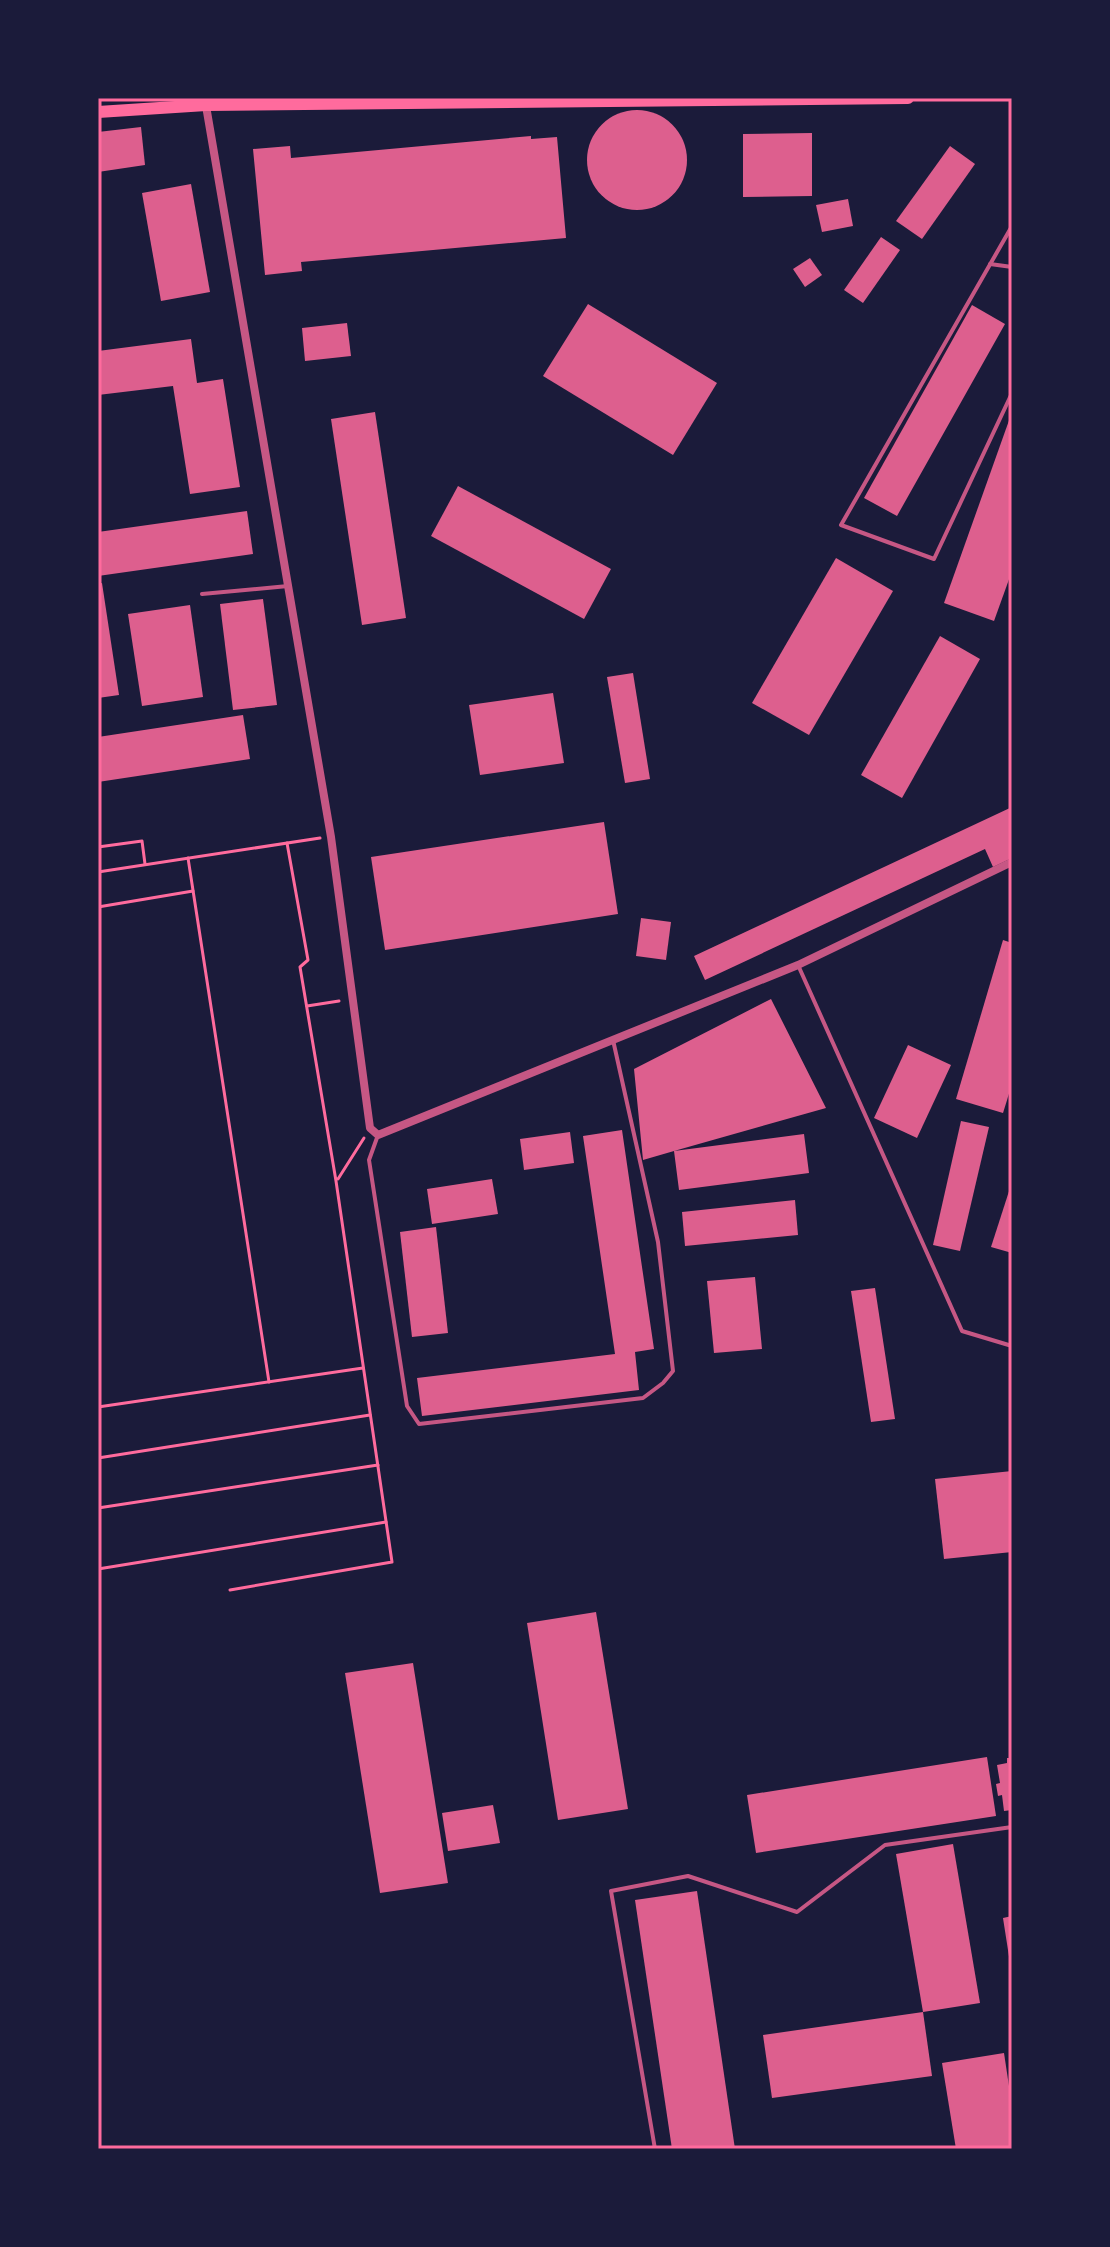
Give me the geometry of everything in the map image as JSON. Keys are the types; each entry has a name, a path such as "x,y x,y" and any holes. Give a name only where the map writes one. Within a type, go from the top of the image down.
{"main road":[{"path":"98,109 314,98"},
{"path":"205,102 908,98"}],"street":[{"path":"205,102 331,837 370,1128 378,1135 798,965 1012,862"}],"lane":[{"path":"1012,226 841,525 934,559 1012,393"},
{"path":"990,264 1012,267"},
{"path":"202,594 289,586"},
{"path":"798,965 962,1331 1012,1346"},
{"path":"378,1135 369,1160 407,1406 419,1424 643,1398 673,1371 658,1242 613,1040"},
{"path":"655,2149 611,1891 688,1876 797,1912 885,1845 1012,1827"}],"path":[{"path":"98,872 331,837"},
{"path":"98,847 142,841 145,864"},
{"path":"230,1590 392,1562 336,1181 300,967 308,960 287,843"},
{"path":"188,858 269,1382"},
{"path":"98,907 193,891"},
{"path":"307,1006 354,999"},
{"path":"336,1181 370,1128"},
{"path":"98,1407 364,1368"},
{"path":"98,1458 370,1415"},
{"path":"98,1508 378,1465"},
{"path":"98,1569 386,1522"}],"building":[{"path":"637,110 665,118 679,132 687,160 679,188 665,202 637,210 609,202 595,188 587,160 595,132 609,118"},
{"path":"141,127 145,165 98,172 98,132"},
{"path":"812,133 812,196 743,197 743,134"},
{"path":"531,136 531,139 557,137 566,238 301,262 302,271 265,275 253,149 290,146 291,158"},
{"path":"950,146 975,164 922,239 896,221"},
{"path":"191,184 210,292 161,301 142,193"},
{"path":"848,199 853,226 822,232 816,205"},
{"path":"881,237 900,250 863,303 844,290"},
{"path":"810,258 822,275 805,287 793,269"},
{"path":"588,304 717,383 673,455 543,376"},
{"path":"972,305 1005,324 897,516 864,498"},
{"path":"347,323 351,356 305,361 302,328"},
{"path":"191,339 197,383 223,379 240,487 190,494 173,386 98,395 98,351"},
{"path":"375,412 406,618 362,625 331,419"},
{"path":"1012,412 1012,571 994,621 944,603"},
{"path":"458,486 611,569 584,619 431,536"},
{"path":"247,511 253,554 98,576 98,532"},
{"path":"836,558 893,591 809,735 752,703"},
{"path":"102,583 119,695 98,698 98,584"},
{"path":"263,599 277,705 233,710 220,604"},
{"path":"190,605 203,697 142,706 128,614"},
{"path":"940,636 980,659 902,798 861,775"},
{"path":"633,673 650,779 625,783 607,677"},
{"path":"553,693 564,763 480,775 469,705"},
{"path":"243,715 250,759 98,782 98,737"},
{"path":"1012,807 1012,835 1009,837 1012,858 993,867 985,849 705,980 694,956"},
{"path":"604,822 618,914 385,950 371,857"},
{"path":"641,918 671,922 666,960 636,956"},
{"path":"1003,940 1012,943 1012,1084 1003,1113 956,1099"},
{"path":"771,999 826,1108 643,1160 634,1069"},
{"path":"908,1045 951,1065 917,1138 874,1118"},
{"path":"961,1121 989,1127 960,1251 933,1245"},
{"path":"622,1130 654,1349 635,1352 639,1390 422,1416 417,1378 615,1354 583,1136"},
{"path":"570,1132 574,1163 524,1170 520,1139"},
{"path":"804,1134 809,1173 679,1190 674,1151"},
{"path":"492,1179 498,1214 432,1224 427,1189"},
{"path":"1012,1185 1012,1253 991,1247"},
{"path":"795,1200 798,1235 685,1246 682,1212"},
{"path":"436,1227 448,1333 412,1337 400,1232"},
{"path":"755,1277 762,1349 714,1353 707,1281"},
{"path":"875,1288 895,1419 871,1422 851,1291"},
{"path":"1012,1471 1012,1552 944,1559 935,1479"},
{"path":"596,1612 628,1809 558,1820 527,1623"},
{"path":"413,1663 448,1883 380,1893 345,1673"},
{"path":"987,1757 996,1816 756,1853 747,1795"},
{"path":"1007,1758 1012,1758 1012,1810 1004,1811 1002,1795 998,1796 996,1784 1000,1783 997,1765 1007,1763"},
{"path":"493,1805 500,1843 448,1851 442,1813"},
{"path":"953,1844 980,2003 923,2012 896,1854"},
{"path":"697,1891 735,2149 672,2149 635,1900"},
{"path":"1012,1916 1012,1963 1010,1963 1003,1918"},
{"path":"923,2012 932,2076 772,2098 763,2035"},
{"path":"1004,2053 1012,2106 1012,2149 956,2149 942,2063"}]}
